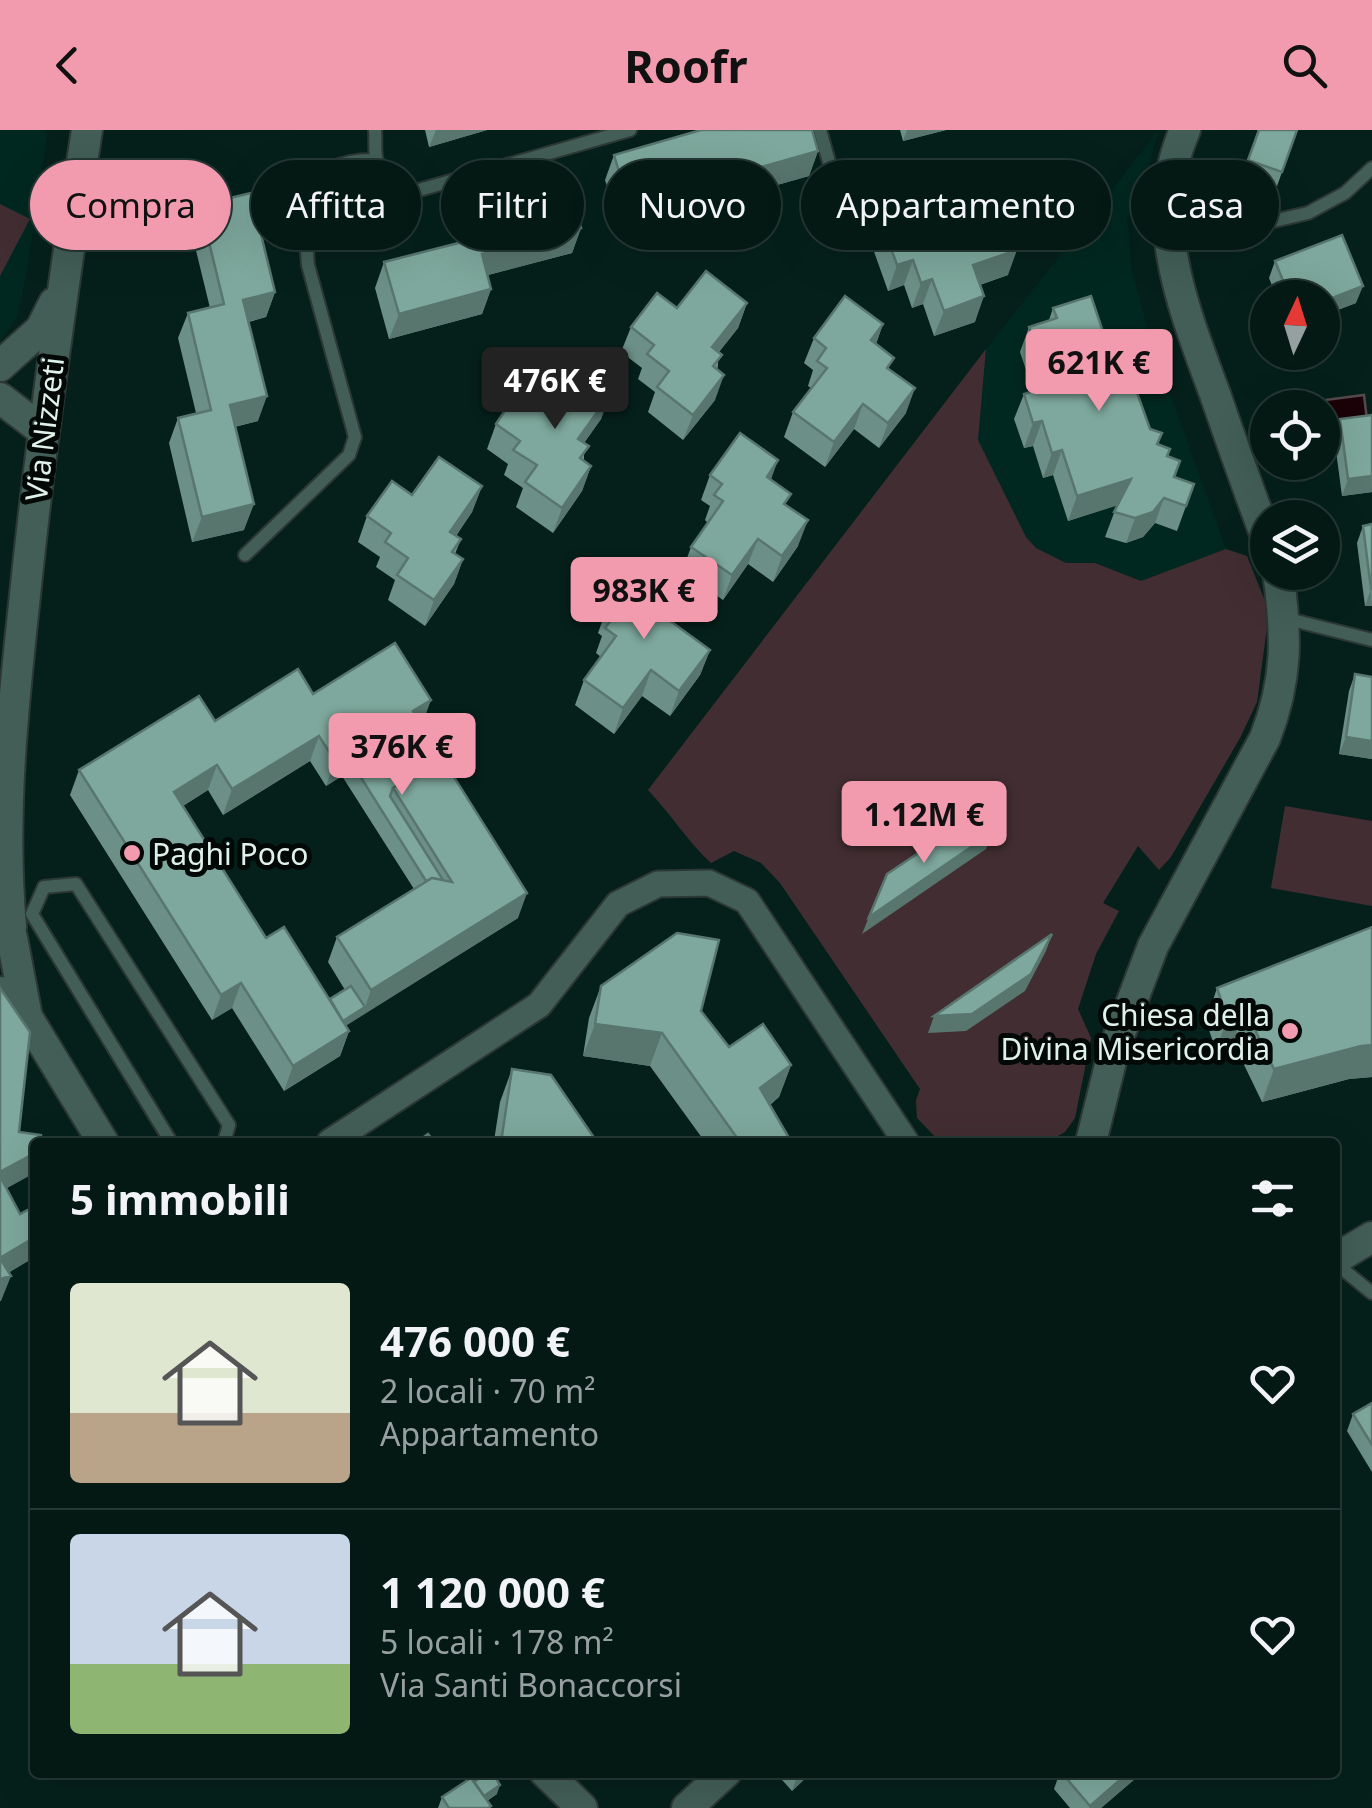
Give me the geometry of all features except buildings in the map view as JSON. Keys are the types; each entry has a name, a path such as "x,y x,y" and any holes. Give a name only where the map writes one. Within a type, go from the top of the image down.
{"street":[{"name":"Via Nizzeti","path":"10,729 9,664 87,130"},
{"path":"1176,160 1184,130"},
{"path":"1171,250 1175,279 1253,500"},
{"path":"0,366 41,329 62,287"},
{"path":"0,398 42,430"},
{"path":"1092,1138 1114,1049 1153,946 1265,738 1280,702 1285,656 1280,590"},
{"path":"0,770 10,729"},
{"path":"10,729 6,935 27,1017"},
{"path":"336,1138 539,1005 618,904 658,884 709,882 747,901 903,1138"},
{"path":"0,992 27,1017 101,1138"},
{"path":"1340,1258 1372,1237"},
{"path":"551,1778 582,1808"},
{"path":"688,1808 720,1778"}],"lane":[{"path":"375,130 376,160"},
{"path":"421,189 630,130"},
{"path":"820,130 828,160"},
{"path":"1279,220 1308,213 1345,193 1372,168"},
{"path":"244,555 349,456 355,437 308,265 308,250"},
{"path":"1284,618 1372,640"},
{"path":"169,1138 32,914 44,886 76,884 229,1125 225,1138"},
{"path":"1340,1265 1372,1294"}],"shaded area":[{"path":"0,130 44,130 47,134 43,160 30,160 27,271 17,317 0,342"},
{"path":"1158,131 1151,160 1135,160"},
{"path":"1131,165 1131,212 1127,215 1132,271 1150,338 1226,549 1141,581 1095,563 1066,563 1036,548 1026,537 978,440 986,349 1064,250 1111,250 1111,191"},
{"path":"0,204 30,219 0,276"},
{"path":"986,349 978,440 1026,537 1036,548 1066,563 1095,563 1141,581 1226,549 1247,556 1250,590 1261,590 1267,627 1257,702 1171,857 1159,870 1138,846 1103,903 1119,911 1096,954 1078,1009 1091,1038 1075,1118 1065,1132 1054,1138 936,1138 917,1118 920,1089 780,883 761,863 734,851 711,863 648,790"},
{"path":"1364,395 1367,420 1340,424 1340,398"},
{"path":"1285,806 1372,821 1372,906 1271,888"}],"place":[{"name":"Paghi Poco","path":"132,853"},
{"name":"Chiesa della Divina Misericordia","path":"1290,1031"}]}
